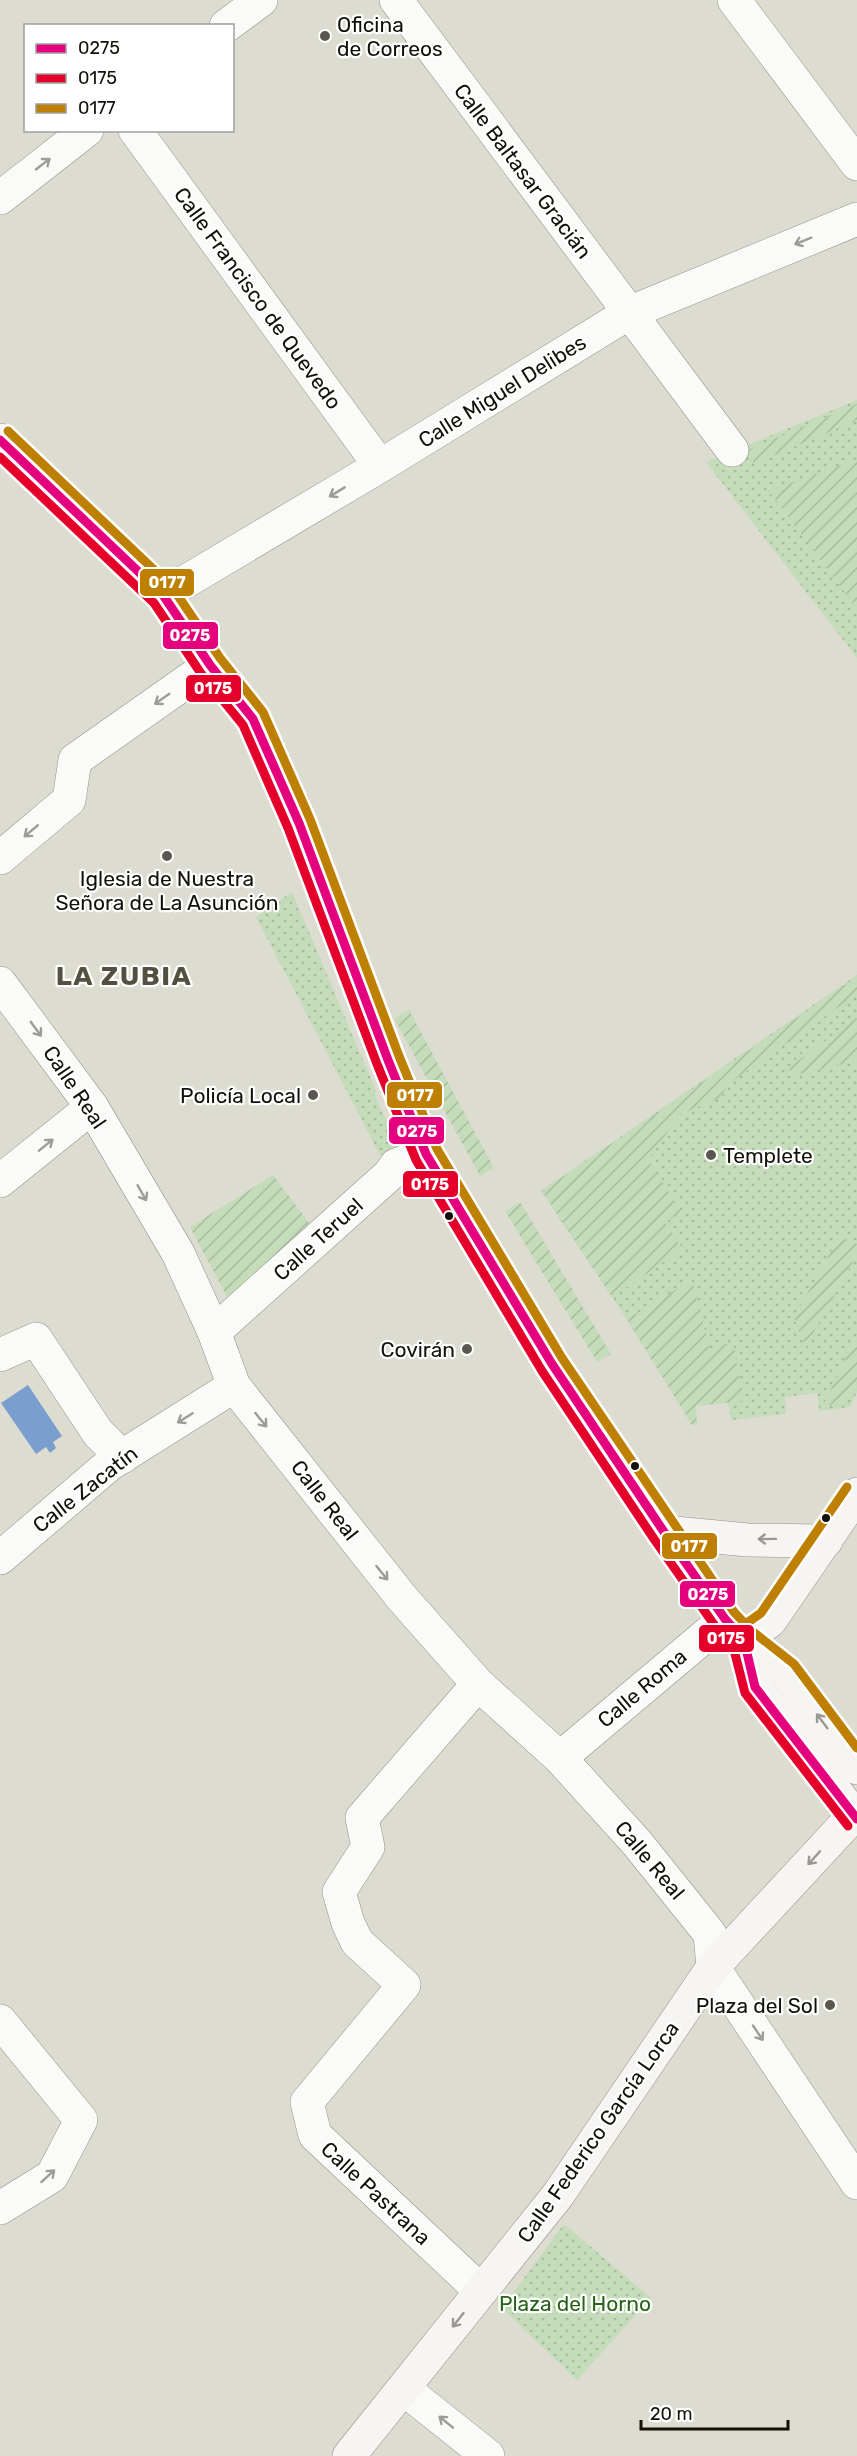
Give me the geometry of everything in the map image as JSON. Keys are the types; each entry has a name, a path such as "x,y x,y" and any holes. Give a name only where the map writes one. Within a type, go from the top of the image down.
{"street":[{"path":"229,24 261,0"},
{"name":"Calle Baltasar Gracián","path":"396,0 732,450"},
{"path":"734,0 857,164"},
{"path":"0,198 84,132"},
{"name":"Calle Francisco de Quevedo","path":"136,132 380,466"},
{"name":"Calle Miguel Delibes","path":"163,595 380,466 629,313 857,219"},
{"path":"0,440 163,595 210,665 253,719 290,802 426,1154 552,1364 664,1532 734,1629 786,1672 857,1768"},
{"path":"0,858 69,800 75,760 210,665"},
{"name":"Calle Real","path":"0,983 92,1107 178,1253 214,1332 234,1386 402,1598 478,1684 560,1758 637,1843 710,1934 713,1967"},
{"path":"0,1181 92,1107"},
{"name":"Calle Teruel","path":"214,1332 390,1174 396,1165 426,1154"},
{"path":"0,1355 36,1339 98,1433 122,1458"},
{"name":"Calle Zacatín","path":"0,1558 110,1464 234,1386"},
{"path":"734,1629 770,1621 857,1494"},
{"path":"664,1532 748,1540 826,1540"},
{"path":"734,1629 755,1687 856,1817"},
{"name":"Calle Roma","path":"560,1758 734,1629"},
{"name":"Calle Pastrana","path":"478,1684 362,1818 368,1847 339,1892 348,1923 357,1942 404,1985 307,2102 315,2135 481,2291"},
{"name":"Calle Federico García Lorca","path":"349,2456 558,2195 713,1967 856,1817"},
{"path":"713,1967 857,2183"},
{"path":"0,2020 81,2120 52,2176 0,2208"},
{"path":"404,2389 488,2456"}],"green space":[{"path":"857,400 857,658 706,462"},
{"path":"857,404 857,420 754,464 748,450"},
{"path":"857,459 857,609 769,491"},
{"path":"292,892 377,1093 374,1094 405,1161 390,1174 256,917"},
{"path":"857,975 857,1392 850,1407 819,1411 817,1393 785,1397 786,1414 731,1420 728,1403 696,1406 697,1424 692,1425 622,1312 541,1191"},
{"path":"857,977 857,994 727,1085 721,1098 680,1114 648,1160 681,1211 665,1223 683,1249 612,1297 542,1191"},
{"path":"409,1010 494,1168 480,1176 394,1018"},
{"path":"857,1018 857,1061 795,1075 788,1068"},
{"path":"273,1175 319,1236 233,1308 190,1227"},
{"path":"520,1202 611,1354 597,1362 505,1211"},
{"path":"840,1236 857,1244 857,1254 805,1348 794,1317"},
{"path":"692,1280 710,1349 733,1342 743,1401 695,1406 697,1424 692,1425 627,1319"},
{"path":"857,1334 857,1383 847,1402 823,1406"},
{"name":"Plaza del Horno","path":"564,2224 651,2298 577,2380 502,2308"}],"water":[{"path":"28,1385 62,1436 53,1442 56,1448 50,1453 46,1447 36,1454 1,1403"}],"transit line":[{"name":"0177","path":"8,431 172,587 220,658 263,712 310,819 399,1056 437,1149 562,1358 734,1612 752,1631 794,1664 857,1748"},
{"name":"0275","path":"0,440 163,595 210,665 253,719 299,823 388,1060 426,1154 552,1364 664,1532 725,1619 744,1640 755,1687 857,1819"},
{"name":"0175","path":"0,457 154,603 200,672 243,725 288,828 377,1064 416,1160 542,1371 654,1539 715,1626 733,1646 745,1693 848,1826"},
{"name":"0177","path":"737,1630 761,1613 847,1487"}],"place":[{"name":"Oficina de Correos","path":"325,36"},
{"name":"Iglesia de Nuestra Señora de La Asunción","path":"167,856"},
{"name":"Policía Local","path":"313,1095"},
{"name":"Templete","path":"711,1155"},
{"name":"Covirán","path":"467,1349"},
{"name":"Plaza del Sol","path":"830,2005"}],"district":[{"name":"LA ZUBIA","path":"124,976"}]}
